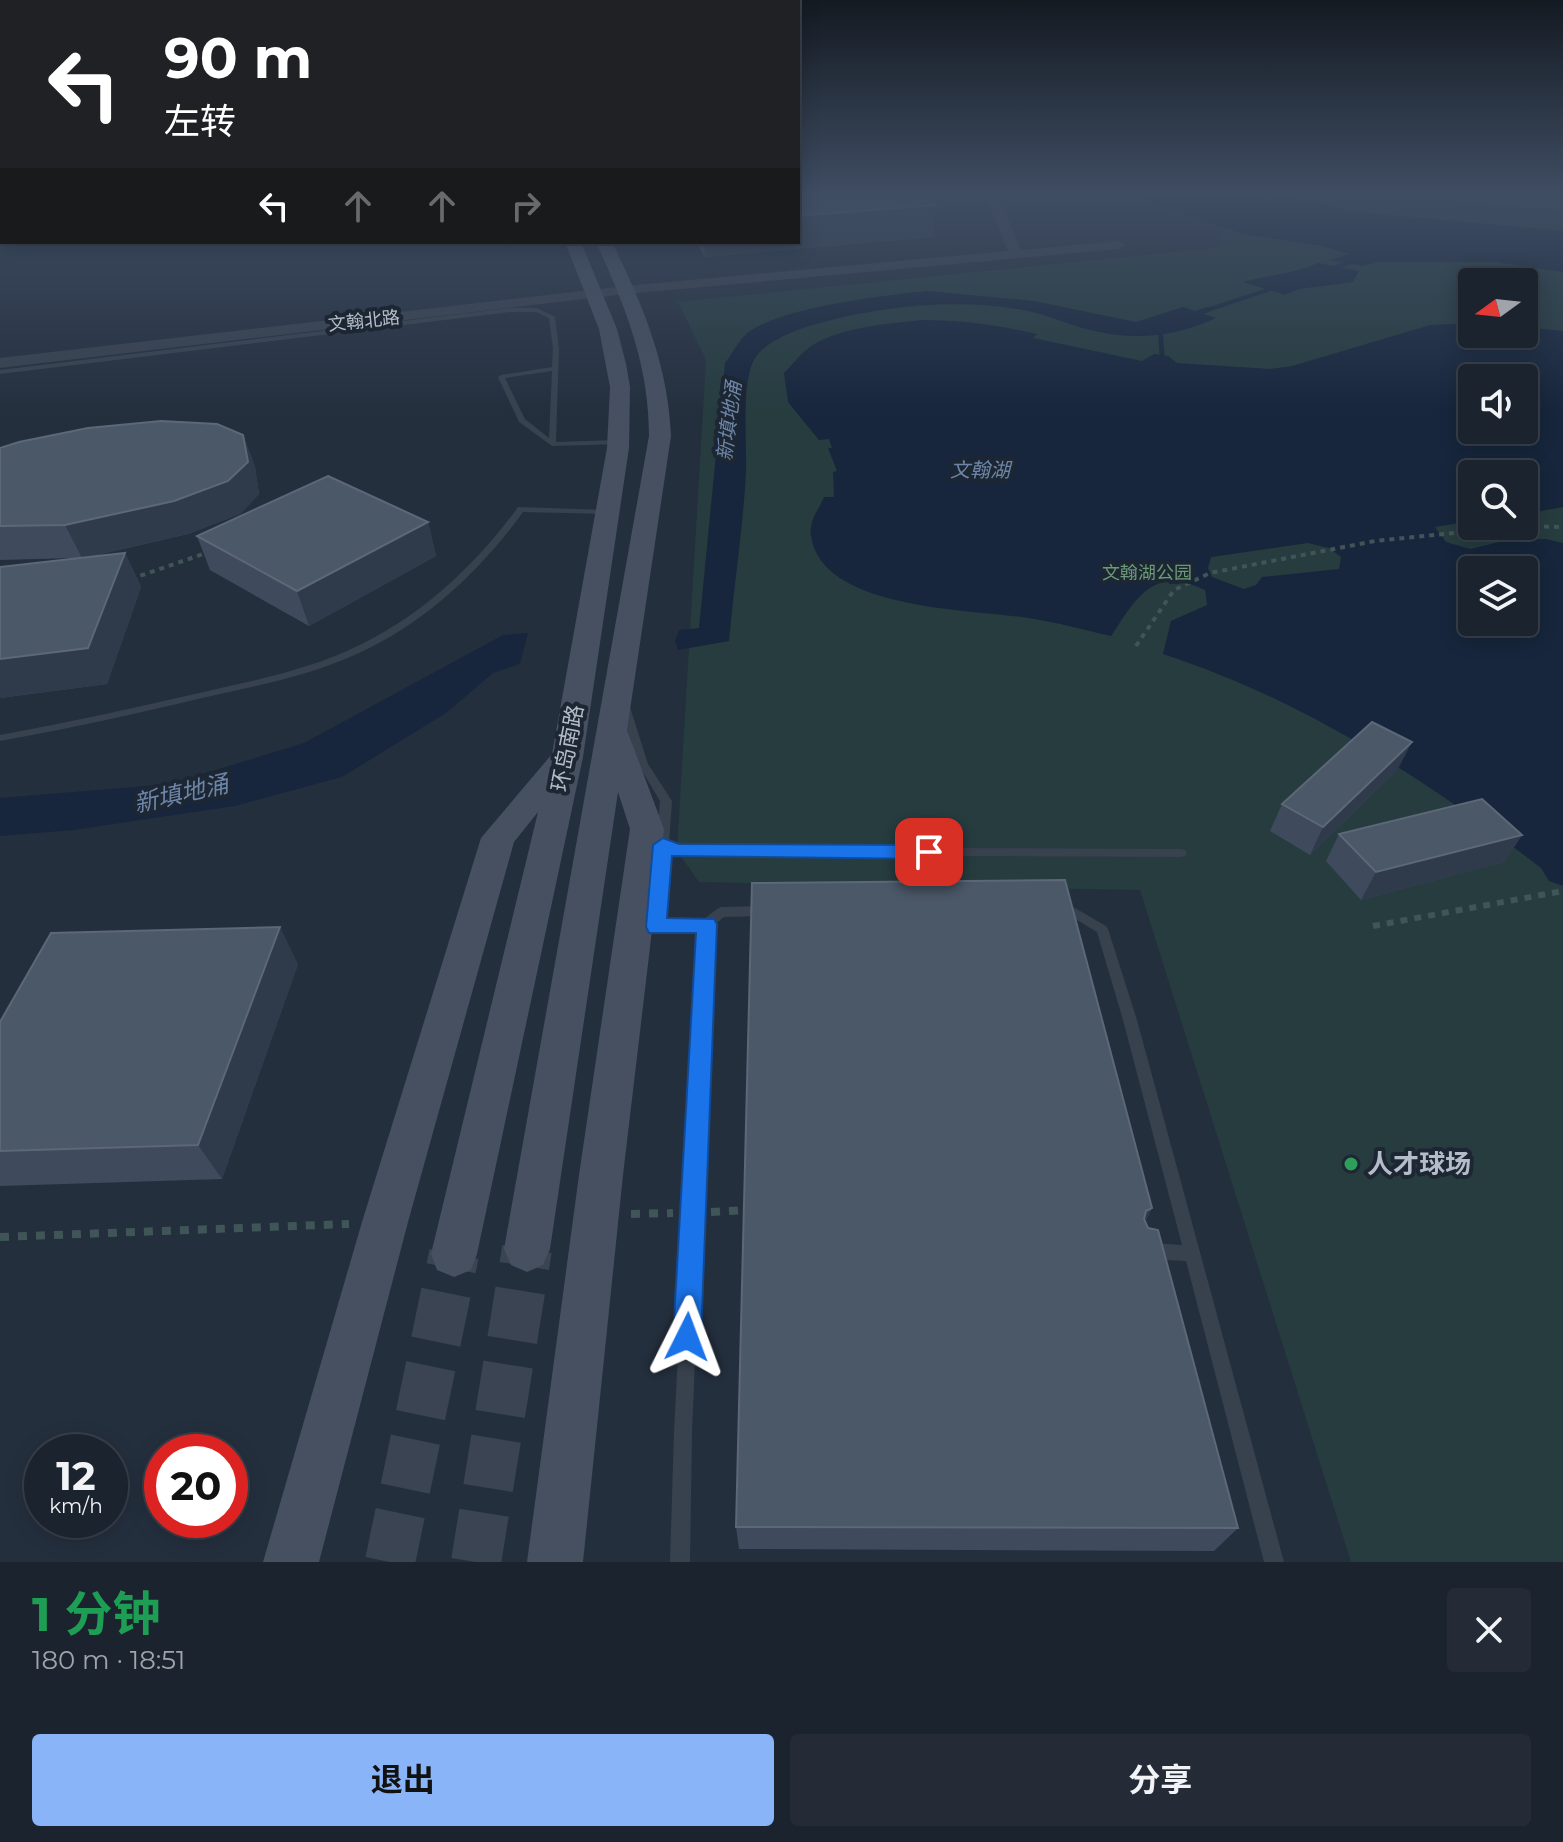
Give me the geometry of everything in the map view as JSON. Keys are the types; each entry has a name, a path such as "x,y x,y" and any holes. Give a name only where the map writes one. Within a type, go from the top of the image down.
{"main road":[{"name":"环岛南路","path":"454,1254 567,757 619,442 620,387 608,329 583,267"},
{"name":"环岛南路","path":"527,1249 618,684 658,463 660,429 656,374 645,329 615,267"},
{"path":"555,1562 601,1175 647,829 611,727"},
{"path":"291,1562 385,1222 498,838 567,757"}],"street":[{"name":"文翰北路","path":"0,356 594,292 883,267"},
{"name":"文翰北路","path":"0,363 594,292"}],"lane":[{"path":"0,372 537,310 552,317 556,349 552,444"},
{"path":"555,369 501,377 522,420 552,444 619,442"},
{"path":"0,738 84,724 272,679 357,650 425,608 475,565 507,531 521,509 607,512"},
{"path":"618,684 643,764 666,801 656,927 707,924 721,912 784,911"},
{"path":"663,845 677,851 1181,853"},
{"path":"1049,905 1064,905 1102,929 1274,1562"},
{"path":"680,1562 683,1432 707,924"},
{"path":"1139,1251 1192,1253"}],"path":[{"path":"1538,526 1563,527"},
{"path":"1136,646 1174,590 1210,573 1320,551 1458,531"},
{"path":"127,580 215,550"},
{"path":"1373,926 1563,891"}],"green space":[{"name":"文翰湖公园","path":"1028,267 1563,267 1563,1562 1351,1562 1140,890 699,882 677,851 706,360 678,302"}],"water":[{"path":"1309,267 1338,267 1359,271 1353,282 1300,289 1285,295 1243,282 1291,272"},
{"path":"1529,267 1563,267 1563,272"},
{"path":"927,291 1034,301 1136,322 1183,307 1216,318 1184,330 1136,336 1103,333 1003,307 925,305 848,316 805,327 777,339 755,358 748,381 745,493 729,641 678,650 675,641 679,630 699,628 725,363 738,343 747,333 764,324 809,309"},
{"name":"文翰湖","path":"922,320 951,321 1037,334 1033,338 1142,361 1154,354 1168,356 1177,363 1270,369 1292,366 1430,325 1458,324 1458,348 1538,348 1538,328 1563,331 1563,507 1538,511 1538,460 1458,460 1458,523 1435,527 1446,542 1470,549 1508,540 1546,539 1563,543 1563,886 1549,881 1541,868 1453,803 1361,745 1265,694 1163,654 1171,621 1207,605 1205,590 1187,583 1159,583 1138,598 1111,636 1038,620 903,602 870,593 842,579 821,561 811,536 813,520 824,497 834,497 833,472 837,471 828,448 832,448 829,439 819,440 788,402 784,373 817,342 861,328","holes":["1308,543 1329,548 1341,557 1339,569 1262,577 1256,585 1244,589 1212,577 1208,568 1211,557"]},
{"path":"528,633 520,664 493,673 446,713 342,777 235,806 74,830 0,836 0,798 170,784 304,743 503,635"}],"building":[{"path":"161,421 217,424 243,435 248,462 228,481 174,501 65,525 0,526 0,448 88,428"},
{"path":"328,476 428,522 297,591 197,536"},
{"path":"125,553 88,648 0,659 0,567"},
{"path":"1372,722 1412,742 1323,827 1282,804"},
{"path":"1482,799 1522,835 1376,872 1339,834"},
{"path":"1065,880 1152,1208 1146,1211 1144,1219 1148,1228 1158,1230 1238,1528 736,1527 752,883"},
{"path":"280,927 198,1145 0,1151 0,1022 51,933"}],"waterway":[{"name":"新填地涌","path":"1328,270 1337,267"},
{"name":"新填地涌","path":"1201,312 1277,287"},
{"name":"新填地涌","path":"1191,315 1207,310"},
{"path":"1160,326 1162,355"}],"tunnel":[{"path":"476,1562 527,1249"},
{"path":"390,1562 454,1254"}],"place":[{"name":"人才球场","path":"1351,1164"}],"route":[{"path":"687,1337 707,924 656,927 663,845 677,851 929,852"}]}
